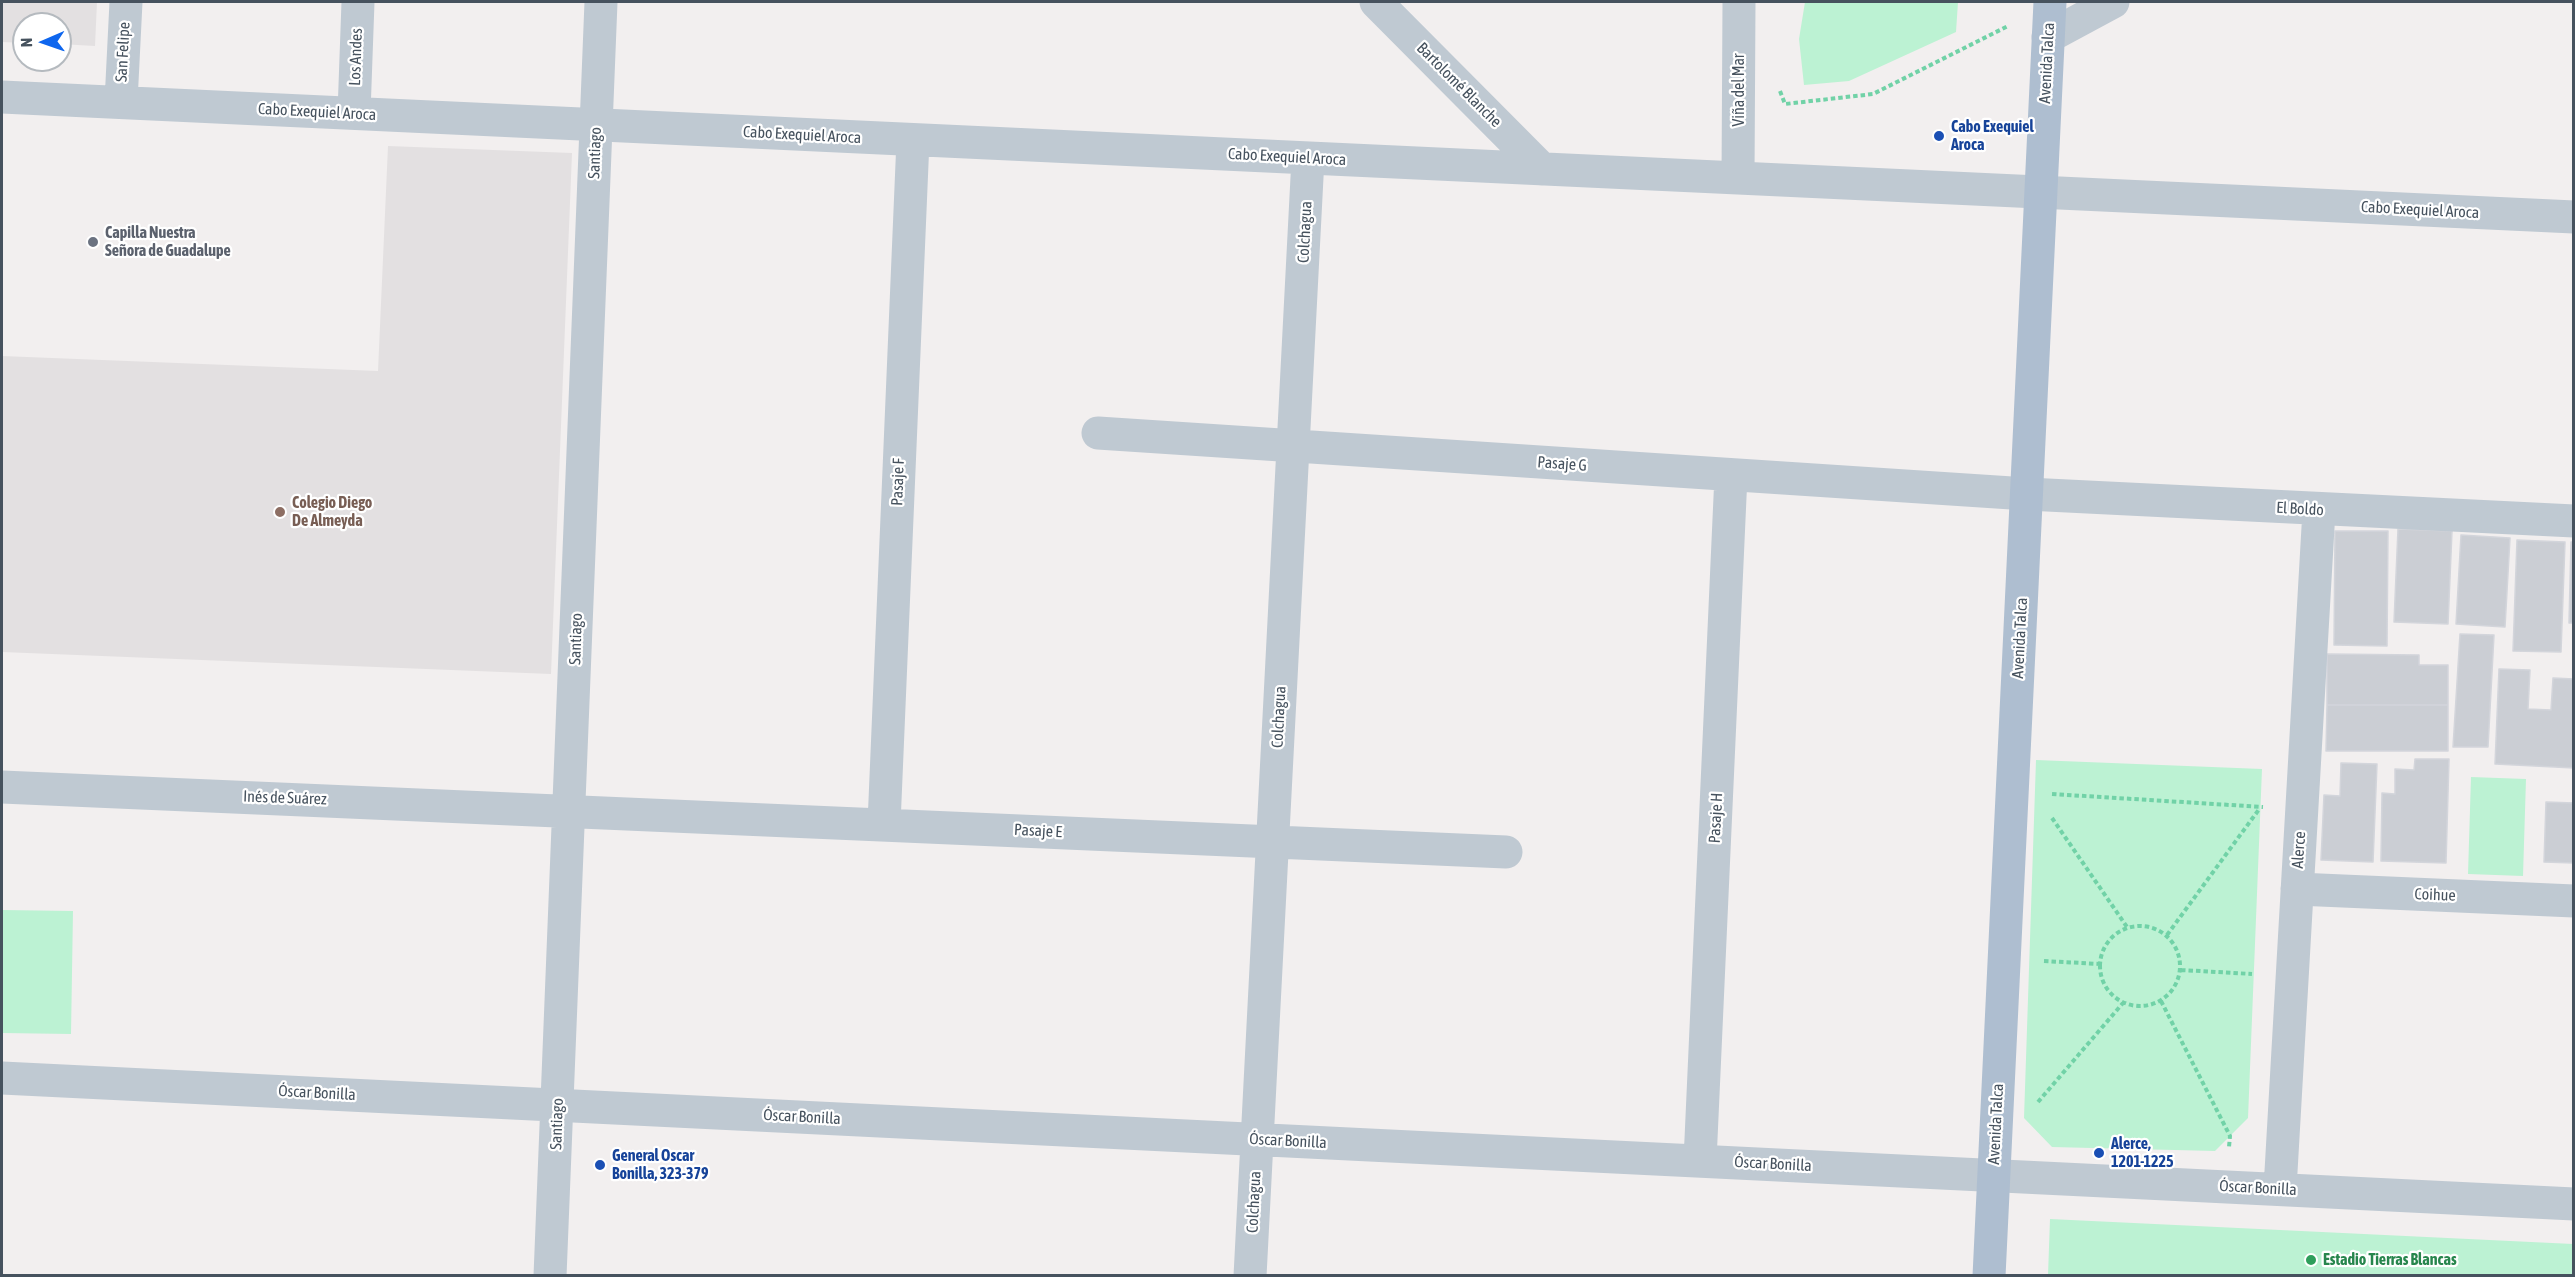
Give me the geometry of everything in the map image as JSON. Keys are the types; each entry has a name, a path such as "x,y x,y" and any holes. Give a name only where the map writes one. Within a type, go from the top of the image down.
{"main road":[{"name":"Avenida Talca","path":"1989,1275 2050,2"}],"street":[{"name":"San Felipe","path":"121,102 126,2"},
{"name":"Los Andes","path":"354,113 358,2"},
{"name":"Santiago","path":"550,1275 601,2"},
{"name":"Bartolomé Blanche","path":"1376,2 1542,169"},
{"name":"Viña del Mar","path":"1738,178 1739,2"},
{"path":"2048,37 2113,2"},
{"name":"Cabo Exequiel Aroca","path":"2,97 2574,218"},
{"name":"Pasaje F","path":"884,824 913,140"},
{"name":"Colchagua","path":"1250,1275 1308,159"},
{"name":"Pasaje G","path":"1098,433 2026,494"},
{"name":"Pasaje H","path":"1700,1161 1731,475"},
{"name":"El Boldo","path":"2026,494 2574,521"},
{"name":"Alerce","path":"2280,1189 2319,510"},
{"name":"Inés de Suárez","path":"2,787 569,810"},
{"name":"Pasaje E","path":"569,810 1506,852"},
{"name":"Coihue","path":"2297,889 2574,901"},
{"name":"Óscar Bonilla","path":"2,1078 2574,1204"}],"path":[{"path":"1777,85 1785,104 1873,94 2050,2"},
{"path":"2046,794 2260,808 2167,935"},
{"path":"2048,812 2127,927"},
{"path":"2141,924 2167,935 2175,945 2180,957 2181,970 2170,993 2161,1001 2135,1006 2112,996 2104,985 2100,957 2106,944 2115,933 2141,924"},
{"path":"2004,960 2100,964"},
{"path":"2181,970 2292,975"},
{"path":"2161,1001 2230,1136 2227,1187"},
{"path":"1996,1128 2024,1118 2124,1003"}],"shaded area":[{"path":"2,2 97,2 95,46 72,45 72,12 12,12 12,42 2,42"},
{"name":"Colegio Diego De Almeyda","path":"388,146 572,153 551,674 2,652 2,356 378,371"}],"green space":[{"path":"1805,2 1958,2 1956,32 1849,81 1804,85 1799,39"},
{"path":"2036,760 2262,769 2248,1118 2215,1151 2052,1147 2024,1118"},
{"path":"2471,777 2526,779 2523,876 2468,874"},
{"path":"2,910 73,911 71,1034 2,1033"},
{"name":"Estadio Tierras Blancas","path":"2050,1219 2573,1244 2573,1275 2048,1275"}],"building":[{"path":"2398,529 2452,531 2448,624 2394,622"},
{"path":"2335,531 2388,531 2387,646 2334,645"},
{"path":"2461,535 2510,538 2505,627 2456,624"},
{"path":"2517,540 2565,542 2561,652 2513,651"},
{"path":"2571,542 2574,542 2574,623 2569,623"},
{"path":"2460,634 2494,635 2488,747 2453,747"},
{"path":"2327,654 2419,655 2419,665 2448,665 2448,705 2327,705"},
{"path":"2499,669 2530,670 2528,709 2551,710 2553,678 2574,679 2574,768 2495,764"},
{"path":"2327,705 2448,705 2448,751 2326,751"},
{"path":"2415,759 2449,759 2446,863 2381,861 2382,793 2395,794 2395,769 2414,770"},
{"path":"2341,763 2377,764 2373,862 2321,860 2324,795 2340,796"},
{"path":"2546,802 2574,803 2574,863 2544,862"}],"place":[{"name":"Cabo Exequiel Aroca","path":"1939,136"},
{"name":"Capilla Nuestra Señora de Guadalupe","path":"93,242"},
{"name":"Colegio Diego De Almeyda","path":"280,512"},
{"name":"Alerce, 1201-1225","path":"2099,1153"},
{"name":"General Oscar Bonilla, 323-379","path":"600,1165"},
{"name":"Estadio Tierras Blancas","path":"2311,1260"}]}
